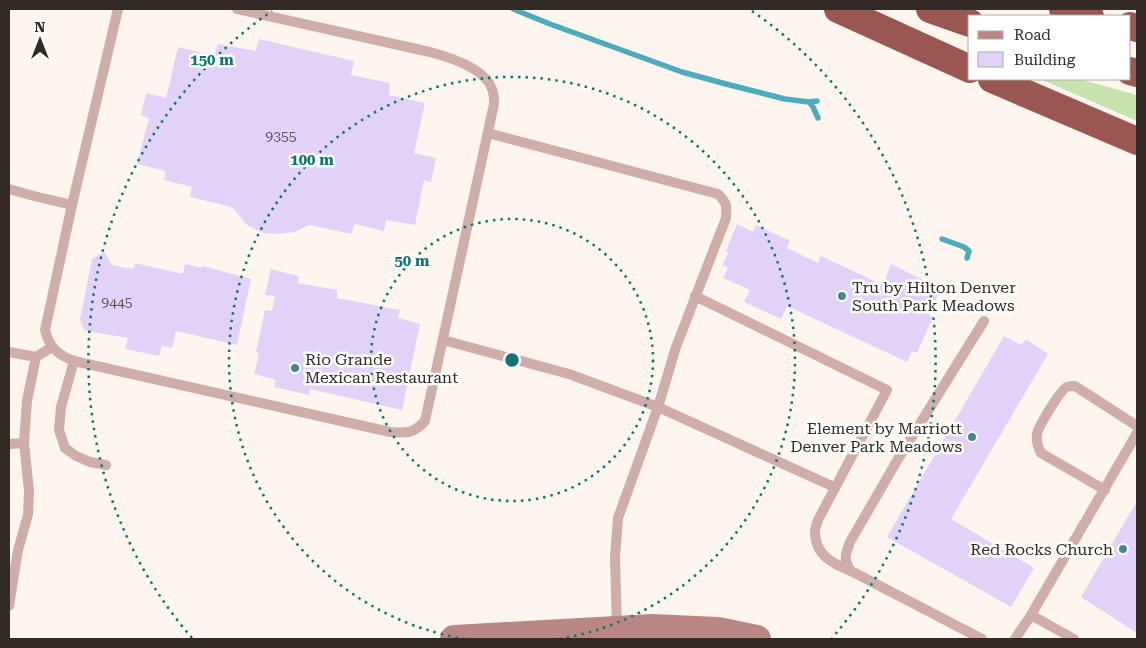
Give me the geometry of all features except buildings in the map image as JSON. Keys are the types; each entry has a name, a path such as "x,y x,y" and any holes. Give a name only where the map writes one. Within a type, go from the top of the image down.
{"highway":[{"path":"838,9 968,68"},
{"path":"930,9 968,22"},
{"path":"1063,9 1086,15"},
{"path":"994,80 1137,141"}],"main road":[{"path":"454,639 616,634 652,628 718,632 757,639"}],"lane":[{"path":"118,9 72,205 46,330 47,339 52,347 62,357 74,361 382,430 403,433 417,430 425,421 443,340 494,104 492,89 487,80 470,67 453,59 430,52 237,9"},
{"path":"488,133 718,194 726,202 726,218 676,347 658,407 618,518 615,557 616,634"},
{"path":"9,189 72,205"},
{"path":"696,296 886,390 818,520 815,532 818,545 825,557 835,565 851,571 982,639"},
{"path":"851,571 845,562 845,554 850,542 898,459 984,321"},
{"path":"443,340 569,374 658,407 834,487"},
{"path":"9,352 36,357 52,347"},
{"path":"9,606 18,550 28,515 29,491 24,443 27,401 36,357"},
{"path":"74,361 60,407 59,430 65,448 76,456 90,462 106,465"},
{"path":"1105,490 1041,453 1038,448 1037,432 1053,403 1062,390 1068,386 1076,386 1137,426"},
{"path":"1015,639 1105,490 1137,433"},
{"path":"9,445 24,443"},
{"path":"1030,616 1074,639"}],"green space":[{"path":"1042,80 1083,80 1137,95 1137,121"}],"waterway":[{"path":"513,9 682,72 785,99 817,101"},
{"path":"809,102 818,118"},
{"path":"942,239 964,247 969,251 967,258"}],"place":[{"name":"Tru by Hilton Denver South Park Meadows","path":"842,296"},
{"name":"Rio Grande Mexican Restaurant","path":"295,368"},
{"name":"Element by Marriott Denver Park Meadows","path":"972,437"},
{"name":"Red Rocks Church","path":"1123,549"}]}
